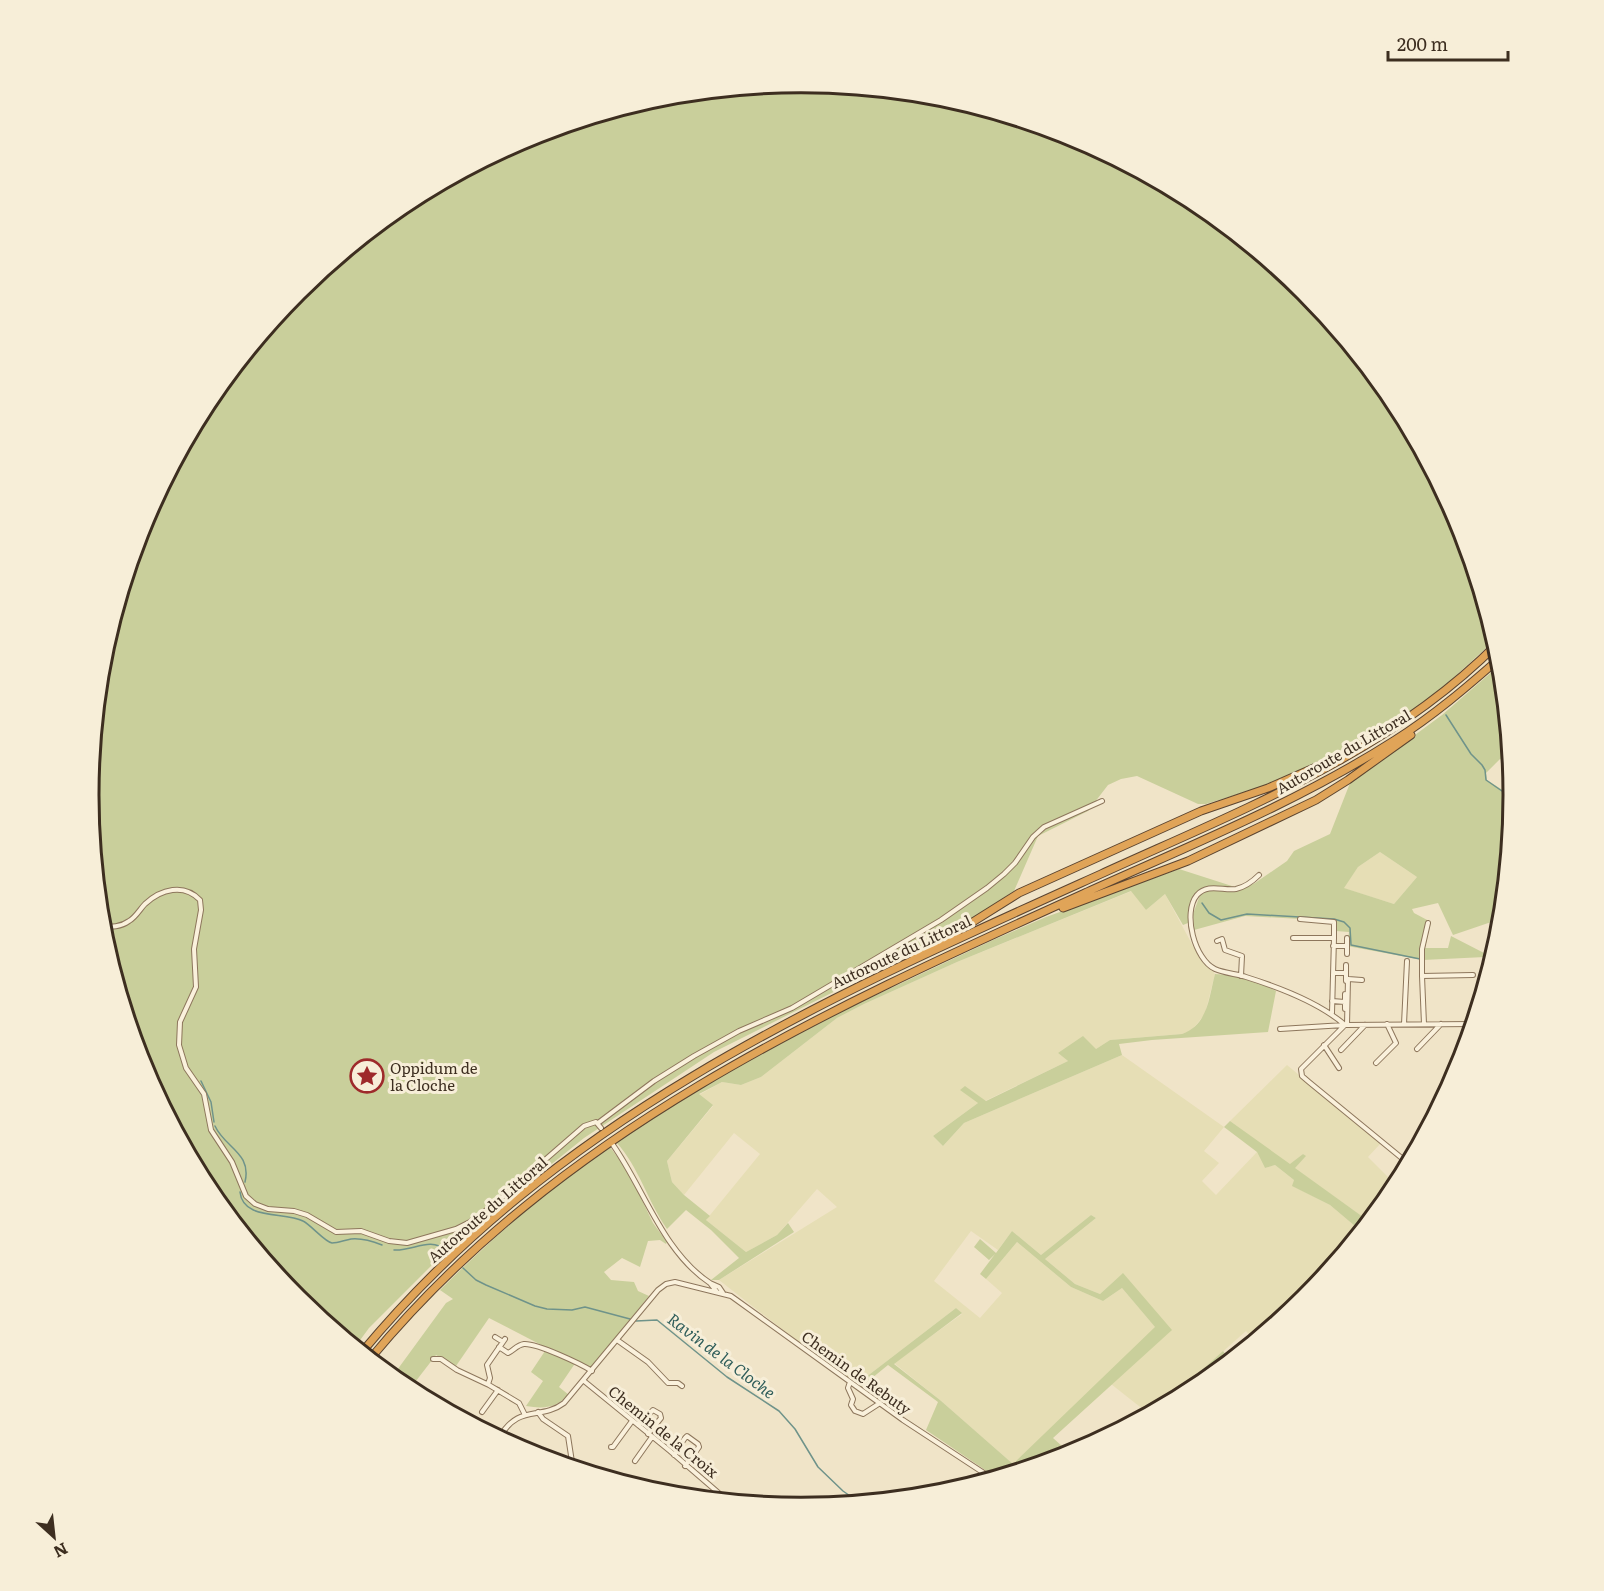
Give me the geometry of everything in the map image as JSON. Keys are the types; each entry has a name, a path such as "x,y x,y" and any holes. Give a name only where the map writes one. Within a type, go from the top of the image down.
{"highway":[{"name":"Autoroute du Littoral","path":"366,1347 401,1306 457,1251 544,1175 606,1130 669,1089 733,1051 825,1002 1287,787 1340,760 1390,730 1449,688 1489,651"},
{"name":"Autoroute du Littoral","path":"375,1354 465,1258 551,1184 674,1099 779,1038 950,955 1262,812 1326,780 1394,741 1431,715 1492,664"},
{"path":"950,955 1069,905 1188,861 1316,800 1348,780 1436,716 1474,686 1492,666"},
{"path":"825,1002 952,934 1018,893 1201,812 1284,781 1390,730"}],"street":[{"path":"112,926 122,925 129,921 156,896 177,889 186,890 200,900 201,910 194,949 196,987 180,1022 179,1046 186,1068 204,1094 214,1136 232,1162 246,1196 255,1204 273,1210 302,1213 336,1232 361,1231 389,1241 407,1243 463,1226 492,1206 584,1126 600,1126 654,1081 700,1052 738,1031 792,1008 941,920 1004,874 1039,831 1101,801"},
{"path":"1260,875 1246,885 1235,889 1209,888 1194,899 1191,911 1192,934 1202,955 1213,968 1266,983 1332,1013 1346,1025"},
{"path":"1300,919 1334,922 1332,1013"},
{"path":"1424,1024 1422,949 1428,923"},
{"path":"1293,938 1334,938"},
{"path":"1347,938 1347,954"},
{"path":"1217,941 1222,939 1225,950 1242,956 1241,976"},
{"path":"1334,946 1347,946"},
{"path":"1404,1024 1407,961"},
{"path":"1346,965 1346,981"},
{"path":"1333,973 1346,973"},
{"path":"1422,976 1473,975"},
{"path":"1362,980 1348,979 1346,1025 1300,1069 1302,1076 1403,1159"},
{"path":"1345,994 1345,1009"},
{"path":"1332,1001 1345,1002"},
{"path":"1341,1050 1366,1024"},
{"path":"1280,1029 1366,1024 1466,1024"},
{"path":"1376,1063 1396,1043 1387,1024"},
{"path":"1417,1049 1441,1024"},
{"path":"1324,1045 1339,1068"},
{"name":"Chemin de Rebuty","path":"614,1144 663,1233 699,1275 719,1287 723,1293 731,1296 903,1420 985,1474"},
{"path":"504,1432 510,1424 525,1414 555,1409 561,1405 584,1381 658,1290 666,1284 678,1282 723,1293"},
{"name":"Chemin de Rebuty","path":"710,1283 717,1292"},
{"path":"488,1384 490,1378 487,1365 504,1341 495,1337"},
{"path":"617,1340 648,1362 668,1383 678,1383 682,1386"},
{"path":"499,1347 508,1353 522,1345 539,1346 592,1371"},
{"path":"433,1359 441,1359 488,1384 519,1403 525,1414"},
{"name":"Chemin de la Croix","path":"584,1381 674,1455 715,1492"},
{"path":"850,1382 848,1389 853,1399 850,1405 855,1412 863,1414 880,1403"},
{"path":"482,1412 498,1390"},
{"path":"635,1461 661,1418 660,1414 652,1410 638,1425"},
{"path":"538,1412 543,1419 568,1436 572,1459"},
{"path":"611,1447 633,1421"},
{"path":"674,1455 680,1450 687,1436 698,1444 699,1447 685,1466"}],"shaded area":[{"path":"1380,852 1417,877 1394,904 1343,888 1358,867"},
{"path":"1132,891 1146,910 1165,894 1194,948 1215,974 1205,1014 1191,1031 1182,1034 1110,1040 1096,1049 1058,1053 1068,1061 985,1101 965,1086 978,1103 933,1136 943,1146 964,1123 1122,1055 1224,1127 1204,1151 1219,1163 1202,1181 1216,1195 1257,1152 1265,1168 1275,1165 1294,1180 1293,1186 1330,1205 1356,1227 1330,1259 1265,1324 1250,1336 1246,1331 1188,1382 1143,1409 1111,1384 1171,1330 1122,1274 1100,1294 1075,1284 1045,1259 1096,1218 1091,1215 1041,1255 1012,1231 998,1250 971,1231 934,1281 980,1318 1002,1293 986,1279 1017,1242 1071,1287 1103,1301 1122,1288 1156,1328 1013,1464 894,1363 962,1314 956,1308 857,1384 806,1348 719,1280 837,1207 817,1189 777,1235 746,1252 706,1220 760,1154 734,1133 684,1195 672,1182 667,1161 713,1106 699,1095 722,1082 741,1085 761,1077 837,1018 957,962"},
{"path":"1287,1065 1381,1143 1368,1157 1390,1179 1363,1217 1294,1168 1305,1157 1303,1154 1290,1165 1230,1121"}],"green space":[{"path":"802,93 848,95 939,106 984,117 1071,146 1113,165 1192,211 1230,238 1265,267 1330,332 1386,405 1432,485 1451,527 1481,614 1488,646 1439,691 1386,728 1277,782 1206,804 1198,804 1137,776 1121,779 1108,785 1088,811 1038,836 1014,891 951,933 714,1052 584,1138 456,1241 369,1328 359,1341 305,1292 245,1223 218,1186 194,1147 153,1064 137,1021 123,977 106,887 99,796 101,750 113,658 123,614 153,527 172,485 218,405 245,368 274,332 339,267 374,238 451,187 491,165 576,130 665,106 710,99"},
{"path":"1493,671 1503,760 1500,759 1486,773 1487,780 1504,791 1504,796 1503,841 1493,921 1453,935 1438,903 1412,909 1414,913 1431,922 1425,948 1448,948 1451,936 1484,953 1485,957 1423,960 1347,946 1349,932 1336,931 1336,921 1245,916 1194,930 1193,914 1200,895 1207,891 1238,891 1255,883 1287,861 1294,851 1330,834 1350,783 1442,715","holes":["1380,852 1417,877 1394,904 1344,888 1358,867"]},
{"path":"1179,869 1235,887 1218,887 1197,893 1189,913 1188,923 1183,925 1165,894 1146,910 1131,891 957,962 864,1004 837,1018 761,1077 741,1085 722,1082 699,1094 713,1105 667,1161 672,1182 710,1216 706,1220 746,1252 777,1235 788,1223 794,1232 719,1280 711,1280 739,1258 711,1230 686,1210 667,1229 631,1162 616,1142 652,1117 719,1077 838,1013 1046,917"},
{"path":"1215,974 1246,979 1276,991 1268,1032 1119,1044 1122,1055 964,1123 943,1146 933,1136 978,1103 960,1090 965,1086 986,1101 1068,1061 1058,1053 1083,1036 1096,1049 1110,1040 1182,1034 1191,1030 1206,1009"},
{"path":"1230,1121 1290,1164 1303,1154 1306,1156 1295,1168 1363,1217 1356,1227 1330,1205 1292,1186 1294,1180 1275,1165 1265,1168 1257,1152 1224,1127"},
{"path":"610,1147 628,1171 653,1223 667,1242 666,1244 660,1240 648,1241 640,1267 622,1258 604,1272 611,1280 634,1282 638,1291 649,1296 591,1369 576,1362 559,1387 569,1395 559,1403 549,1406 526,1406 543,1381 531,1372 547,1348 489,1318 456,1366 436,1355 415,1382 397,1370 446,1303 453,1299 440,1290 522,1214"},
{"path":"1091,1215 1096,1218 1045,1259 1075,1284 1100,1294 1123,1273 1172,1330 1053,1438 1064,1448 989,1473 926,1430 938,1402 888,1365 861,1387 857,1384 956,1308 962,1313 894,1364 940,1400 1013,1464 1155,1327 1122,1288 1103,1301 1071,1287 1017,1242 986,1279 980,1274 995,1254 989,1260 974,1247 980,1239 996,1253 1012,1231 1041,1255"},
{"path":"1223,1351 1226,1355 1188,1382"}],"waterway":[{"path":"1446,715 1471,754 1482,765 1486,780 1504,792"},
{"path":"1202,903 1209,913 1221,920 1247,914 1334,919 1344,922 1350,928 1351,945 1420,959"},
{"name":"Ravin de la Cloche","path":"201,1081 211,1102 214,1122"},
{"name":"Ravin de la Cloche","path":"215,1126 219,1134 245,1164 245,1182"},
{"name":"Ravin de la Cloche","path":"240,1192 243,1201 249,1207 266,1214 303,1221 329,1242 359,1239 382,1245"},
{"name":"Ravin de la Cloche","path":"394,1250 428,1244 447,1251"},
{"name":"Ravin de la Cloche","path":"463,1268 476,1280 535,1306 572,1310 585,1307 630,1319"},
{"name":"Ravin de la Cloche","path":"636,1321 657,1320 727,1377 779,1411 795,1429 818,1467 850,1496"}],"place":[{"name":"Oppidum de la Cloche","path":"367,1076"}]}
